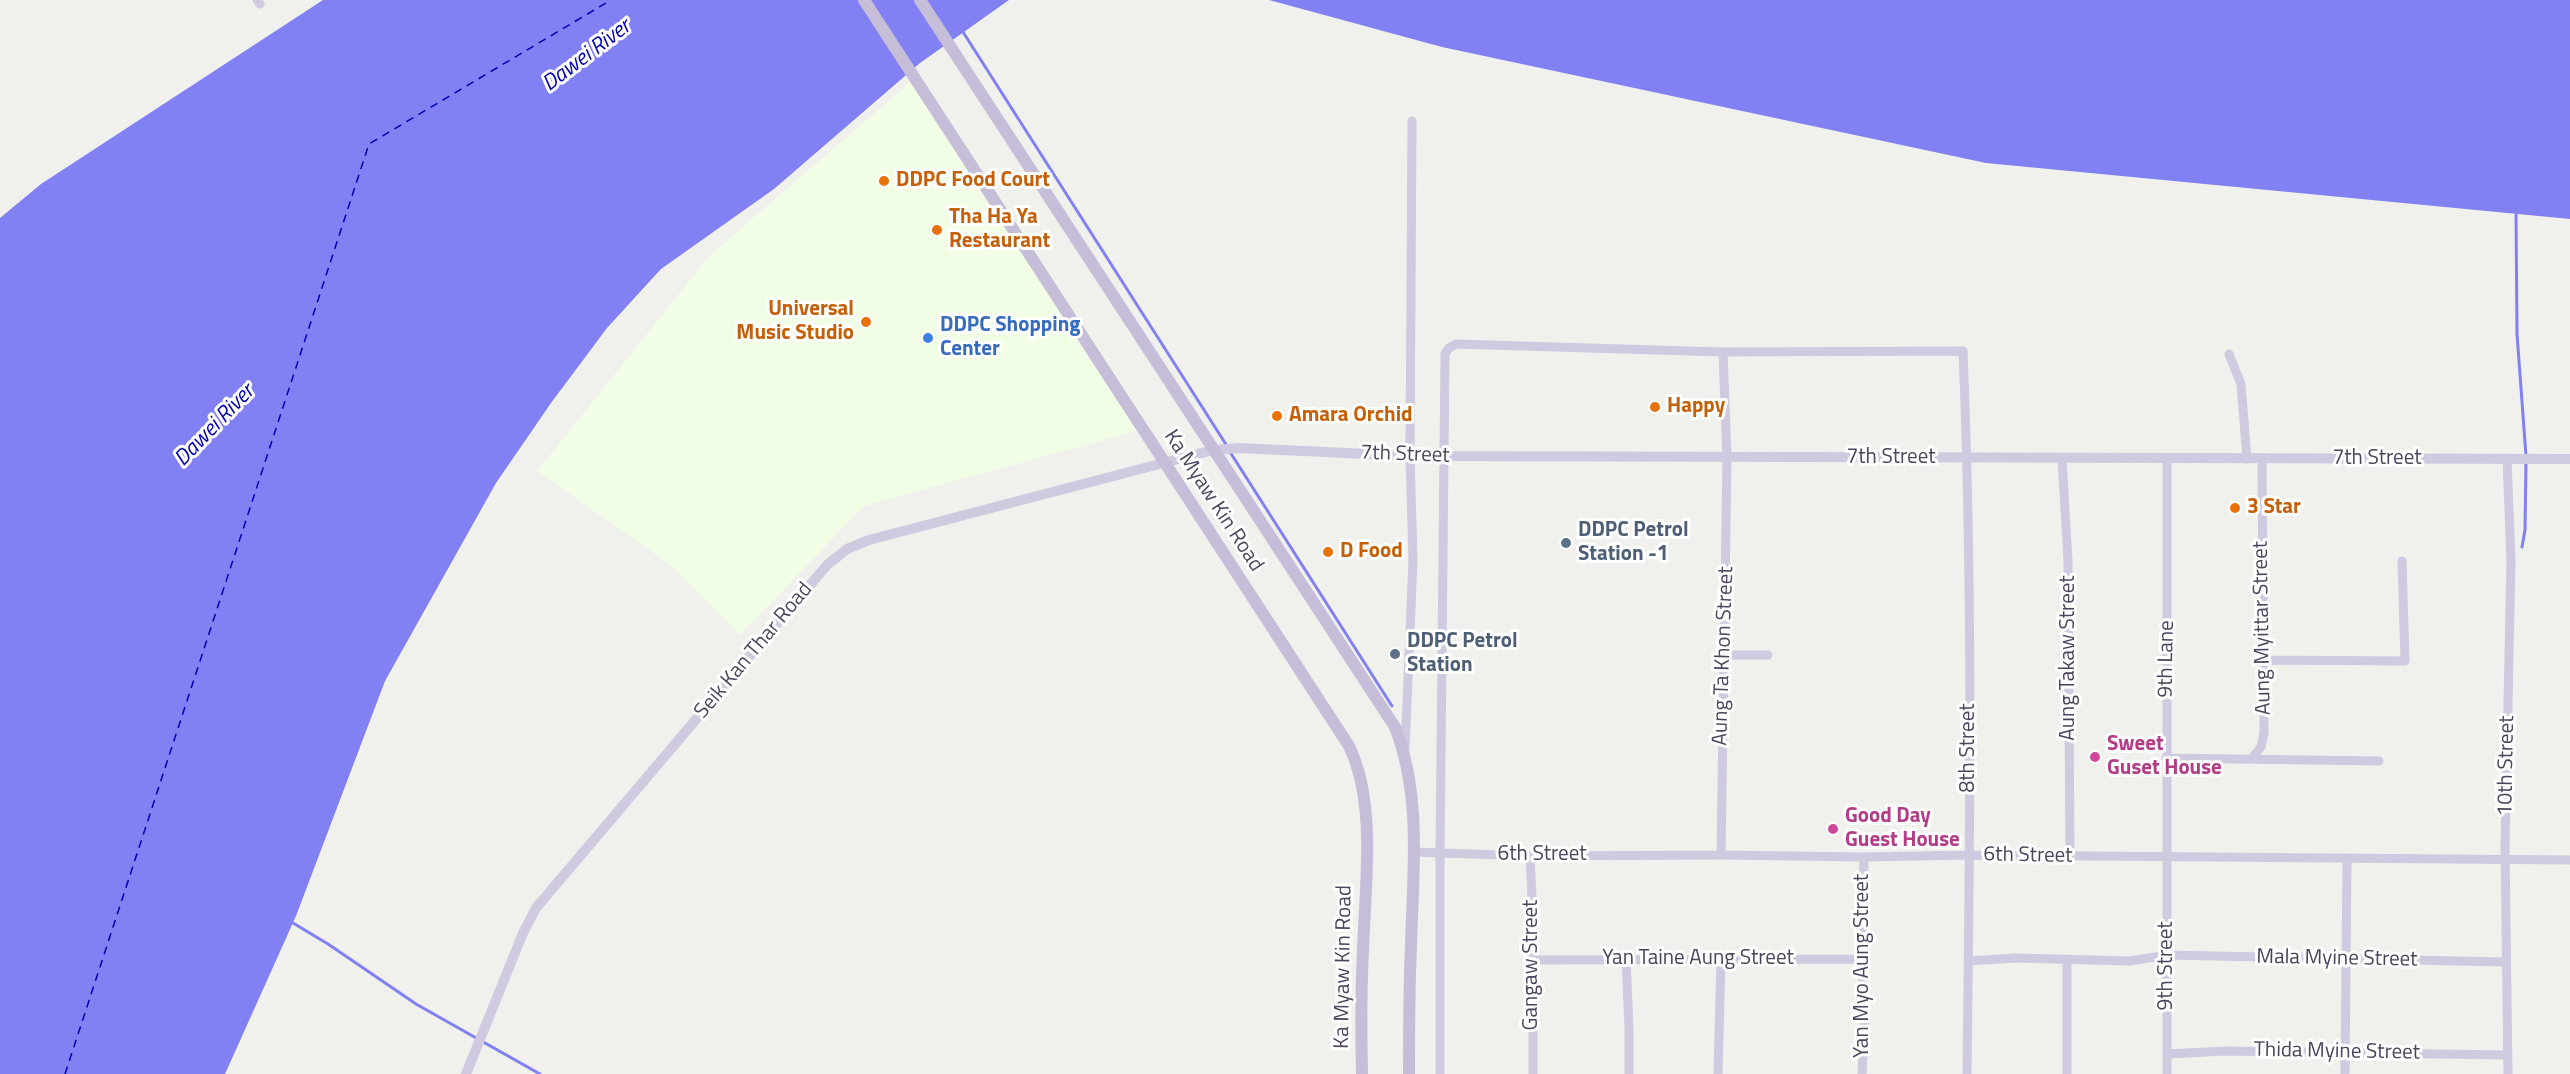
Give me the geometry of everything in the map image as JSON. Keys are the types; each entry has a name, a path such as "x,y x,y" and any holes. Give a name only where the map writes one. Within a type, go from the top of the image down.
{"main road":[{"name":"Ka Myaw Kin Road","path":"864,0 1349,746 1358,765 1363,787 1366,852 1361,984 1362,1074"},
{"name":"Ka Myaw Kin Road","path":"920,0 1395,727 1405,752 1410,787 1414,852 1409,984 1409,1074"}],"street":[{"path":"1405,752 1413,560 1410,456 1412,121"},
{"path":"1440,1074 1445,354 1456,344 1723,352"},
{"name":"8th Street","path":"1723,352 1963,351 1967,459 1970,855 1967,1074"},
{"name":"Aung Ta Khon Street","path":"1721,855 1727,457 1723,352"},
{"path":"2229,354 2241,384 2247,459"},
{"name":"7th Street","path":"1213,450 1239,448 1410,456 2167,460 2570,459"},
{"name":"Seik Kan Thar Road","path":"466,1074 522,933 536,908 827,565 847,549 869,540 1213,450"},
{"name":"Aung Myittar Street","path":"2252,758 2261,747 2264,733 2262,458"},
{"name":"Aung Takaw Street","path":"2062,459 2068,561 2070,858"},
{"name":"10th Street","path":"2507,459 2511,560 2506,859 2508,1074"},
{"name":"9th Lane","path":"2166,858 2167,460"},
{"path":"2265,660 2405,662 2402,561"},
{"path":"1725,655 1768,655"},
{"path":"2166,758 2379,760"},
{"name":"6th Street","path":"1414,852 1530,856 1970,855 2070,858 2570,860"},
{"name":"Gangaw Street","path":"1530,856 1534,960 1533,1074"},
{"name":"Yan Myo Aung Street","path":"1862,1074 1865,1018 1862,959 1864,857"},
{"name":"9th Street","path":"2166,858 2167,1074"},
{"path":"2345,1074 2347,859"},
{"name":"Mala Myine Street","path":"1968,961 2016,958 2130,961 2167,955 2506,962"},
{"path":"1718,1074 1721,958"},
{"path":"1626,959 1629,1074"},
{"name":"Yan Taine Aung Street","path":"1534,960 1862,959"},
{"path":"2067,960 2067,1074"},
{"name":"Thida Myine Street","path":"2167,1054 2225,1051 2508,1055"}],"shaded area":[{"path":"920,74 1150,427 864,506 740,635 668,563 537,471 709,256"}],"water":[{"name":"Dawei River","path":"323,0 1009,0 920,63 774,189 661,269 607,328 551,403 496,483 385,681 296,916 225,1074 0,1074 0,218 41,184"},
{"path":"1269,0 2570,0 2570,219 1986,163 1442,47"}],"waterway":[{"path":"963,32 1227,446"},
{"path":"2516,211 2517,334 2526,456"},
{"path":"1230,452 1392,706"},
{"path":"2522,547 2525,530 2526,462"},
{"path":"293,923 416,1004 540,1074"}],"ferry route":[{"path":"65,1074 369,144 611,0"}],"place":[{"name":"DDPC Food Court","path":"884,181"},
{"name":"Tha Ha Ya Restaurant","path":"937,230"},
{"name":"Universal Music Studio","path":"866,322"},
{"name":"DDPC Shopping Center","path":"928,338"},
{"name":"Happy","path":"1655,407"},
{"name":"Amara Orchid","path":"1277,416"},
{"name":"3 Star","path":"2235,508"},
{"name":"DDPC Petrol Station -1","path":"1566,543"},
{"name":"D Food","path":"1328,552"},
{"name":"DDPC Petrol Station","path":"1395,654"},
{"name":"Sweet Guset House","path":"2095,757"},
{"name":"Good Day Guest House","path":"1833,829"}]}
